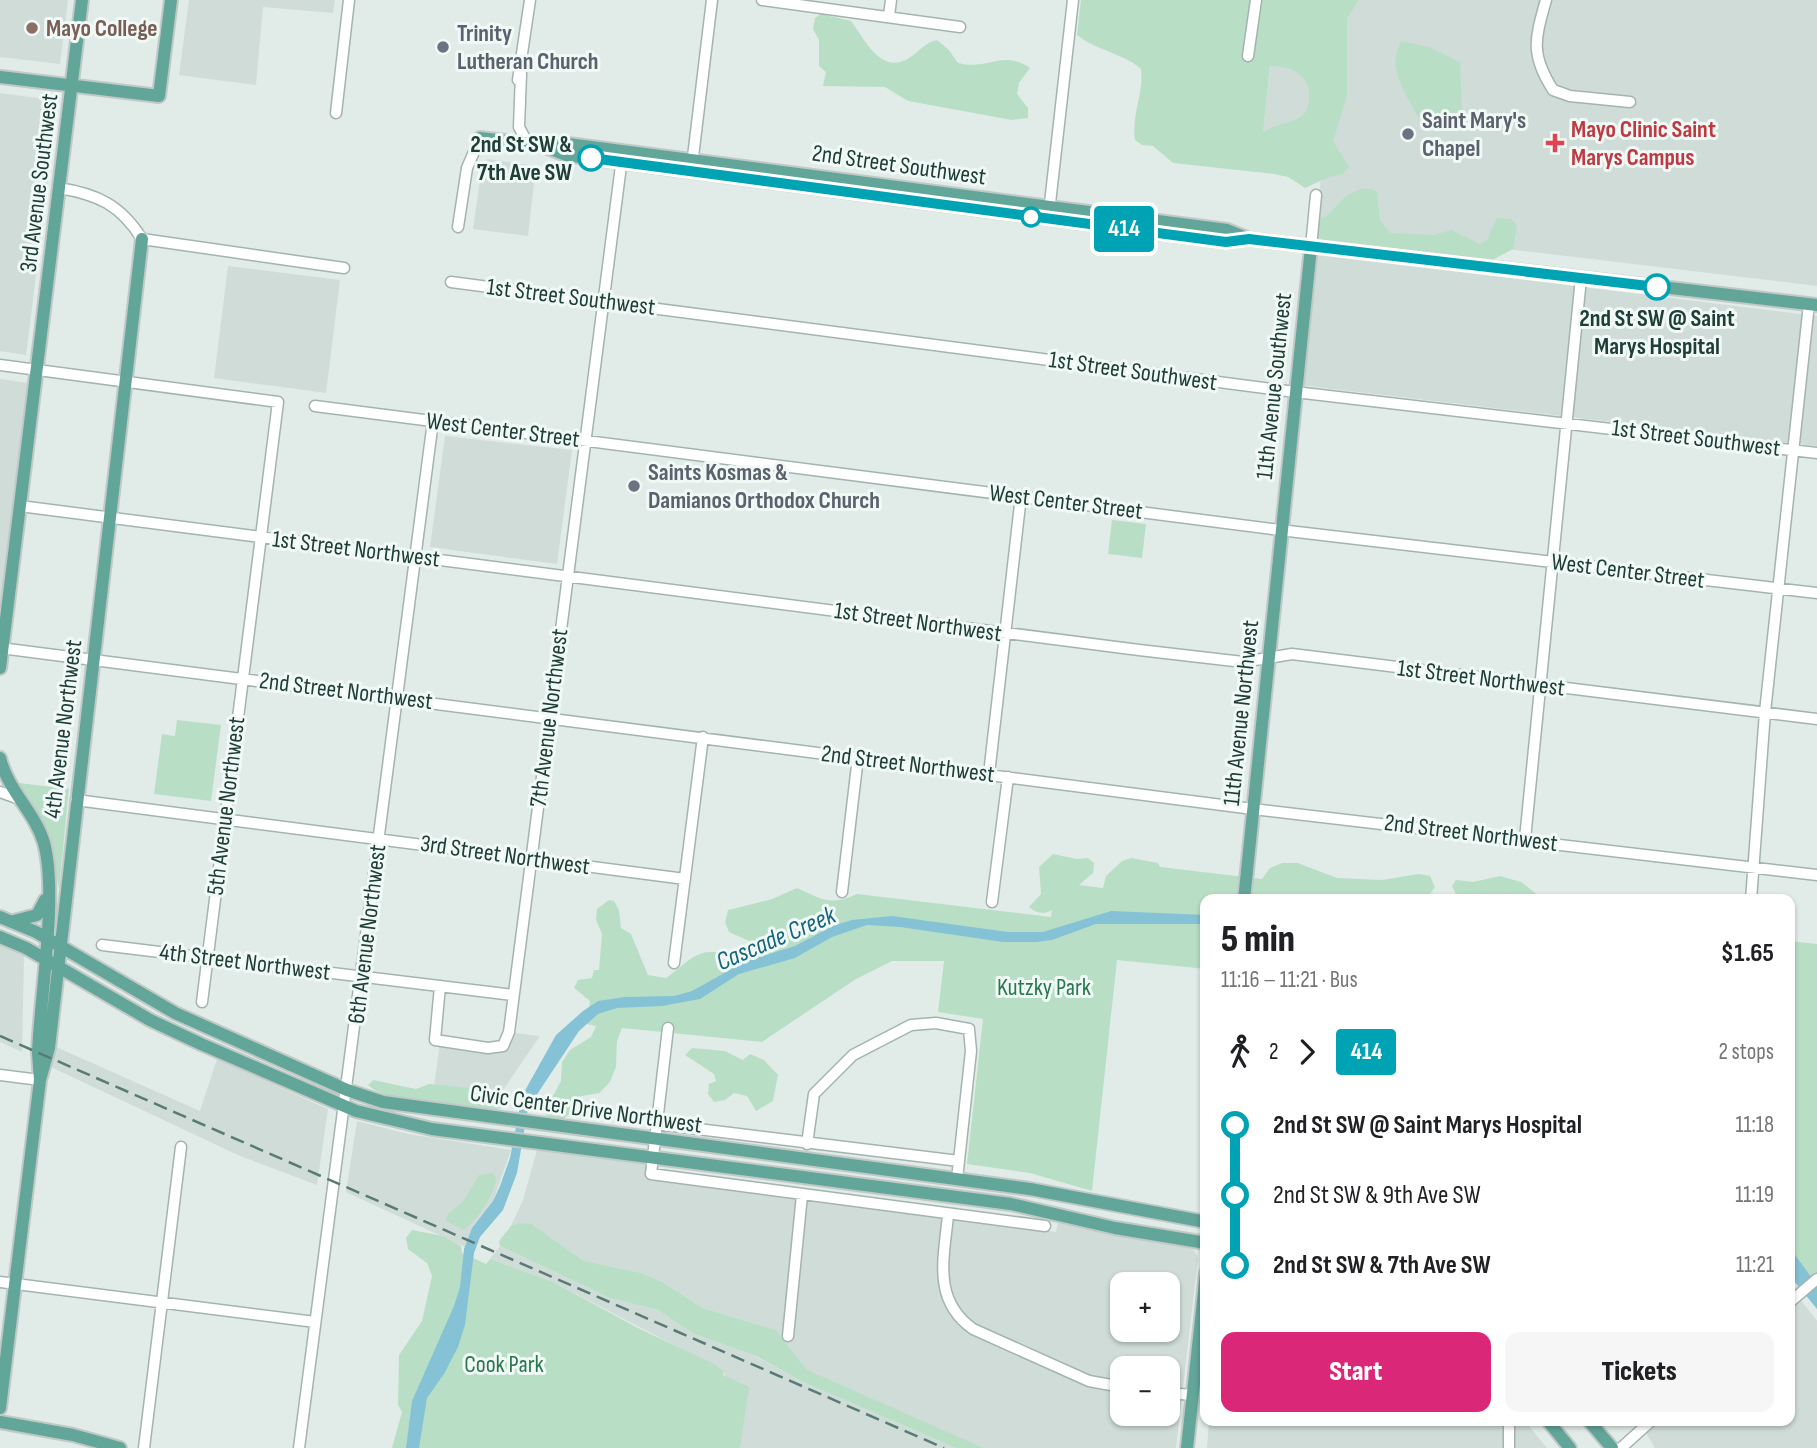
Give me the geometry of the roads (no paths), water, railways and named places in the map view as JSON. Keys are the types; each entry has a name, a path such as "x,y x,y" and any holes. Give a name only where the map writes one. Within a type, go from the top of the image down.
{"main road":[{"name":"3rd Avenue Southwest","path":"0,668 82,0"},
{"path":"0,77 159,96 171,0"},
{"name":"2nd Street Southwest","path":"480,138 534,145 566,155 622,157 1049,213 1226,242 1249,239 1813,305"},
{"name":"4th Avenue Northwest","path":"0,1408 40,1080 49,1048 142,239"},
{"name":"11th Avenue Southwest","path":"1280,530 1311,247"},
{"name":"11th Avenue Northwest","path":"1244,894 1280,530"},
{"name":"4th Avenue Northwest","path":"0,758 17,798 44,842 48,893 37,1053 40,1080"},
{"path":"6,919 37,915 48,893"},
{"name":"Civic Center Drive Northwest","path":"6,919 45,938 160,1006 347,1090 383,1102 655,1141 1030,1189 1200,1221"},
{"name":"Civic Center Drive Northwest","path":"0,937 57,965 169,1030 344,1107 401,1124 1011,1204 1125,1230 1200,1242"},
{"path":"54,998 64,987 84,982"},
{"path":"1187,1448 1193,1395 1200,1375"},
{"path":"0,1422 73,1435 121,1448"},
{"path":"1552,1426 1570,1448"},
{"path":"1593,1426 1612,1448"}],"street":[{"path":"336,113 349,0"},
{"path":"530,0 520,75 519,127 534,145"},
{"path":"692,166 712,0"},
{"path":"762,0 960,27"},
{"path":"889,16 891,0"},
{"path":"1049,213 1073,0"},
{"path":"1248,56 1256,0"},
{"path":"1546,0 1535,50 1538,63 1553,90 1570,96 1630,103"},
{"path":"458,227 467,167 480,138"},
{"name":"7th Avenue Northwest","path":"440,986 435,1040 498,1049 508,1041 622,157"},
{"path":"59,188 87,193 112,204 125,215 142,239 344,268"},
{"path":"1311,247 1316,195"},
{"path":"1525,839 1564,422 1581,278"},
{"name":"1st Street Southwest","path":"451,282 1295,392 1817,453"},
{"path":"1752,894 1765,712 1813,305"},
{"path":"0,365 126,383"},
{"name":"5th Avenue Northwest","path":"126,383 278,402 202,1002"},
{"name":"West Center Street","path":"315,406 1280,530 1817,593"},
{"name":"6th Avenue Northwest","path":"299,1448 433,421"},
{"path":"989,774 1021,496"},
{"name":"1st Street Northwest","path":"20,506 1005,634 1243,662 1292,654 1817,719"},
{"name":"2nd Street Northwest","path":"1,648 1252,809 1817,875"},
{"path":"674,963 703,737"},
{"path":"842,892 858,757"},
{"path":"992,902 1007,777"},
{"path":"0,792 17,798"},
{"name":"3rd Street Northwest","path":"76,800 685,879"},
{"name":"4th Street Northwest","path":"102,945 513,995"},
{"path":"807,1144 814,1094 853,1055 911,1025 936,1023 969,1030 971,1051 957,1179"},
{"path":"668,1028 651,1174 1045,1226"},
{"path":"0,1075 40,1080"},
{"path":"657,1124 958,1161"},
{"path":"144,1448 181,1147"},
{"path":"788,1336 802,1195"},
{"path":"948,1215 942,1280 948,1302 957,1316 973,1329 1089,1381 1110,1385"},
{"path":"1795,1298 1817,1279"},
{"path":"0,1282 314,1322"},
{"path":"1180,1394 1193,1395"},
{"path":"1509,1426 1509,1448"},
{"path":"1621,1448 1645,1426"}],"water":[{"path":"1111,911 1200,915 1200,924 1096,924 1052,940 1036,942 1003,942 900,927 867,925 832,937 795,958 739,974 700,999 662,1006 617,1008 598,1014 579,1031 528,1108 517,1173 503,1210 480,1237 474,1253 465,1325 458,1347 427,1398 419,1448 406,1448 412,1401 454,1306 460,1287 464,1249 472,1228 493,1201 500,1186 510,1158 522,1096 556,1035 583,1011 598,1001 625,997 674,996 692,991 744,962 795,946 833,926 852,920 892,916 1008,932 1043,932"},
{"path":"1795,1255 1817,1285 1817,1309 1795,1282"}],"railway":[{"path":"0,1036 944,1448"}],"place":[{"name":"Mayo College","path":"32,28"},
{"name":"Trinity Lutheran Church","path":"443,47"},
{"name":"Saint Mary's Chapel","path":"1408,134"},
{"name":"Mayo Clinic Saint Marys Campus","path":"1555,143"},
{"name":"2nd St SW & 7th Ave SW","path":"591,158"},
{"name":"2nd St SW @ Saint Marys Hospital","path":"1657,287"},
{"name":"Saints Kosmas & Damianos Orthodox Church","path":"634,486"}],"water label":[{"name":"Cascade Creek","path":"776,939"}],"park label":[{"name":"Kutzky Park","path":"1044,987"},
{"name":"Cook Park","path":"504,1364"}]}
